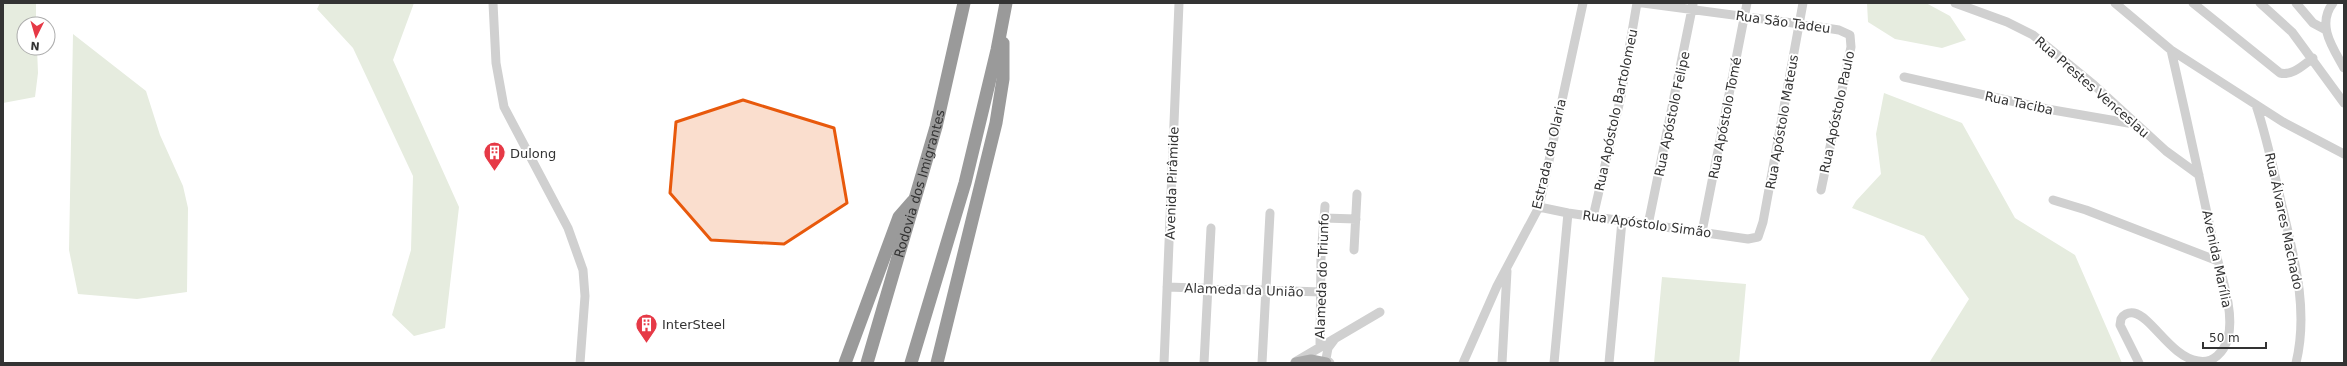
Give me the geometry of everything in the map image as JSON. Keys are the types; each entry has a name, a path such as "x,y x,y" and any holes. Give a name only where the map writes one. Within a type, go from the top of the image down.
{"highway":[{"name":"Rodovia dos Imigrantes","path":"867,363 936,127 964,3"},
{"path":"911,363 965,183 1003,25 1006,3"},
{"path":"937,363 996,123 1003,79 1003,25"},
{"path":"845,363 899,217 916,198"}],"main road":[{"path":"1295,363 1311,360 1326,363"}],"street":[{"path":"493,3 496,63 504,107 568,228 582,270 585,296 580,363"},
{"name":"Avenida Pirâmide","path":"1164,363 1179,3"},
{"name":"Estrada da Olaria","path":"1463,363 1539,207 1583,3"},
{"name":"Rua Apóstolo Bartolomeu","path":"1594,217 1621,96 1638,3"},
{"name":"Rua São Tadeu","path":"1643,3 1693,6 1746,16 1839,30 1850,35"},
{"name":"Rua Apóstolo Tomé","path":"1702,232 1746,16 1747,3"},
{"name":"Rua Apóstolo Mateus","path":"1755,238 1759,235 1763,222 1803,3"},
{"name":"Rua Prestes Venceslau","path":"1956,3 2007,22 2032,35 2094,85 2134,124 2199,175"},
{"path":"2115,3 2171,50 2256,105 2344,154"},
{"path":"2193,3 2280,72 2289,74 2313,58"},
{"path":"2260,3 2292,32 2313,58 2344,102"},
{"path":"2296,3 2313,23 2326,30"},
{"path":"2333,3 2326,15 2326,30 2328,40 2344,68"},
{"name":"Rua Apóstolo Felipe","path":"1648,225 1693,6"},
{"name":"Rua Apóstolo Paulo","path":"1821,190 1852,47 1850,35"},
{"name":"Avenida Marília","path":"2139,363 2120,325 2121,319 2125,314 2134,313 2141,317 2169,344 2193,361 2212,360 2224,347 2228,338 2229,327 2225,286 2218,261 2171,50"},
{"name":"Rua Taciba","path":"1904,77 2047,110 2134,124"},
{"name":"Rua Álvares Machado","path":"2256,105 2268,143 2298,274 2300,328 2296,363"},
{"path":"1354,250 1358,194"},
{"path":"2053,200 2086,210 2218,261"},
{"name":"Alameda do Triunfo","path":"1320,346 1324,206"},
{"name":"Rua Apóstolo Simão","path":"1539,207 1568,214 1755,238"},
{"path":"1262,363 1264,290 1270,212"},
{"path":"1554,363 1568,214"},
{"path":"1324,218 1356,219"},
{"path":"1609,363 1622,221"},
{"path":"1204,363 1211,228"},
{"path":"1502,363 1508,268"},
{"name":"Alameda da União","path":"1167,288 1321,292"},
{"path":"1295,363 1320,346 1335,339 1380,312"},
{"path":"1330,363 1326,359 1326,353 1335,339"}],"highlighted area":[{"path":"743,100 834,128 847,203 784,244 711,240 670,193 676,122"}],"shaded area":[{"path":"3,3 36,3 36,16 16,16 16,56 37,56 38,73 35,97 3,103"},
{"path":"320,3 414,3 393,60 459,207 445,328 414,336 392,315 411,250 413,176 353,48 317,9"},
{"path":"1867,3 1926,3 1950,16 1966,40 1942,48 1895,39 1868,22"},
{"path":"73,34 146,91 160,135 183,186 188,208 187,292 137,299 78,294 69,250"},
{"path":"1884,93 1962,123 2015,218 2075,255 2122,363 1929,363 1969,299 1924,236 1852,208 1856,201 1881,174 1876,134"},
{"path":"1662,277 1746,284 1739,363 1654,363"}],"place":[{"name":"Dulong","path":"494,172"},
{"name":"InterSteel","path":"647,344"}]}
